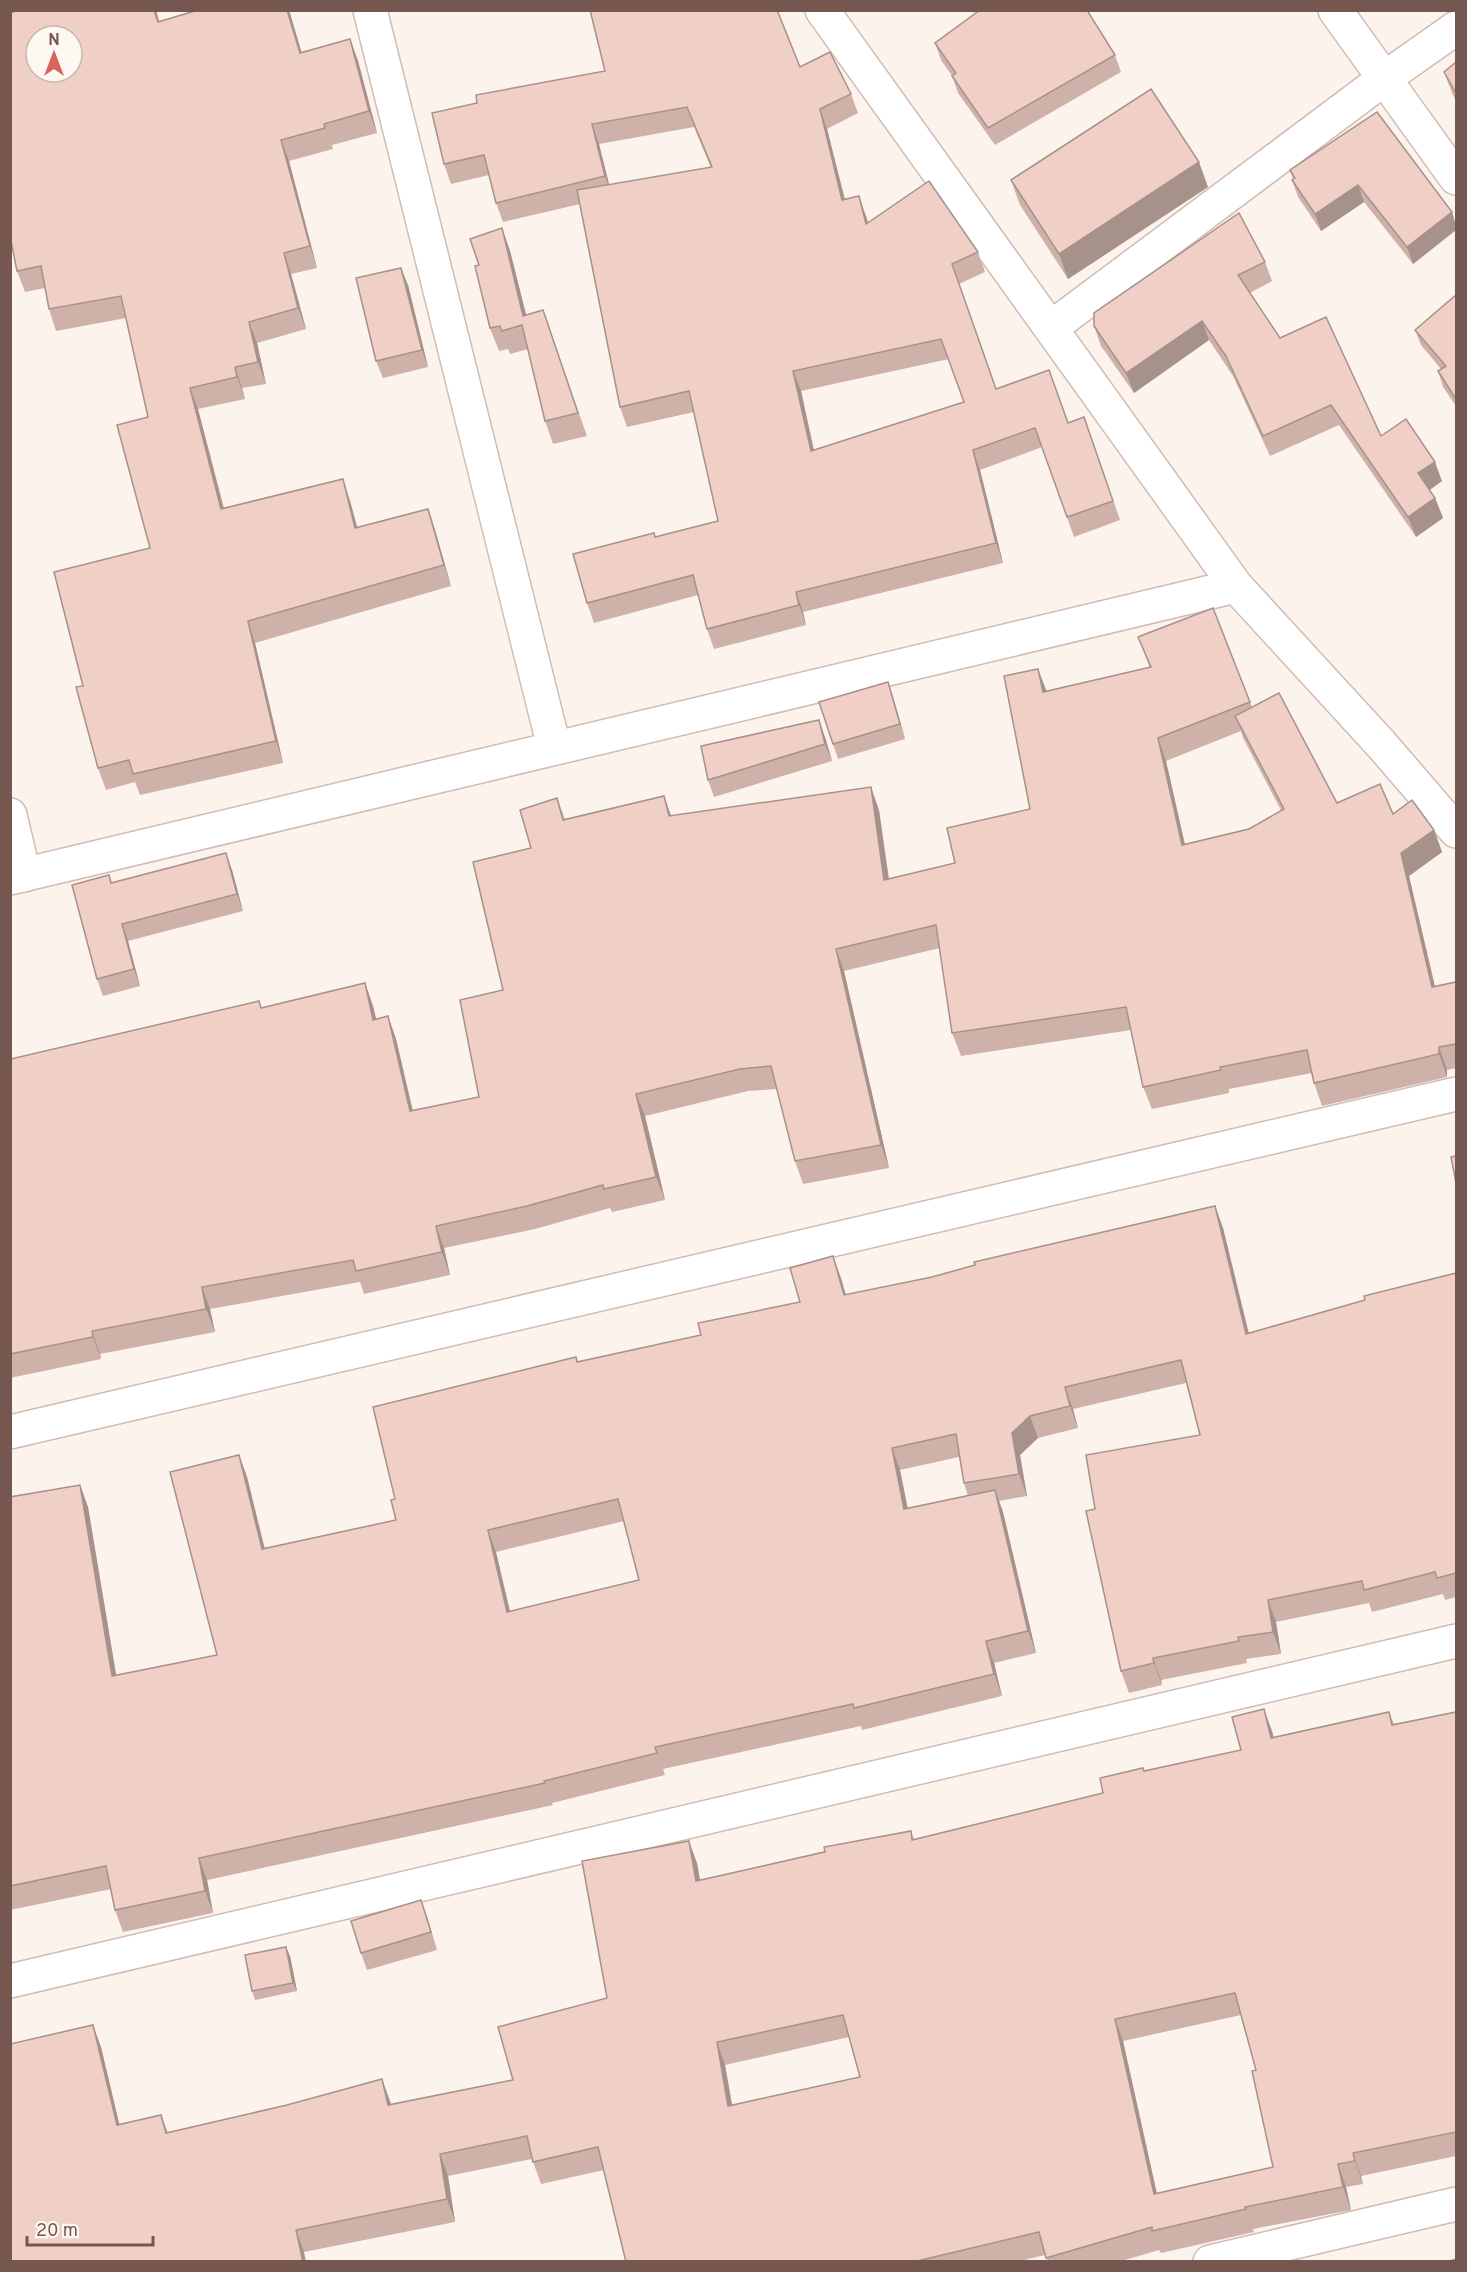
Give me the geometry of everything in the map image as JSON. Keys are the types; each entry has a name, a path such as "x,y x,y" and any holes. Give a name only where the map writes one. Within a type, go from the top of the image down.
{"street":[{"path":"370,10 554,747"},
{"path":"822,10 1236,586 1382,744 1456,831"},
{"path":"1335,10 1456,178"},
{"path":"1052,327 1385,78 1456,28"},
{"path":"10,815 17,876 1236,586"},
{"path":"10,1432 1456,1094"},
{"path":"10,1981 1456,1641"},
{"path":"1210,2262 1456,2204"}],"building":[{"path":"19,10 154,10 158,22 198,10 287,10 300,53 350,39 369,111 324,124 325,128 281,140 310,246 284,253 298,308 249,322 258,362 235,367 237,377 190,388 221,509 343,479 355,528 428,509 444,565 248,621 276,741 133,774 129,760 98,768 76,687 83,686 54,572 150,548 117,425 148,417 121,296 49,309 41,266 17,271 10,236 10,13"},
{"path":"590,10 777,10 800,67 830,52 851,94 820,109 842,200 859,196 866,224 929,181 978,252 952,264 996,389 1049,370 1068,423 1084,417 1113,501 1067,517 1035,428 973,450 996,543 796,592 799,605 707,629 693,575 587,603 573,554 654,533 655,537 718,521 689,391 620,407 577,190 712,167 687,107 592,124 605,176 496,203 484,155 444,164 432,113 477,103 476,95 605,71","holes":["941,339 964,402 811,451 793,371"]},
{"path":"980,10 1087,10 1115,55 988,128 952,76 956,73 935,43"},
{"path":"1456,62 1456,93 1444,72"},
{"path":"1151,89 1199,162 1059,254 1011,180"},
{"path":"1377,112 1452,212 1407,247 1358,185 1315,214 1292,180 1295,178 1290,170"},
{"path":"1239,213 1265,262 1238,275 1280,338 1326,317 1381,436 1406,419 1435,462 1418,473 1435,498 1408,517 1331,405 1263,436 1226,356 1202,321 1126,373 1094,326 1094,313"},
{"path":"502,228 523,316 543,310 578,413 545,421 522,325 502,331 500,326 490,328 475,266 479,265 470,239"},
{"path":"401,268 422,350 376,361 356,278"},
{"path":"1456,295 1456,399 1438,371 1446,366 1415,330"},
{"path":"1213,608 1250,702 1158,738 1182,845 1249,829 1284,809 1235,716 1279,693 1337,803 1380,784 1393,814 1412,800 1434,830 1401,853 1432,987 1456,982 1456,1044 1439,1047 1439,1054 1314,1083 1307,1050 1220,1067 1221,1070 1143,1087 1126,1007 952,1033 936,925 836,949 881,1145 795,1161 771,1066 740,1069 636,1094 656,1177 604,1189 603,1185 527,1206 436,1226 442,1252 356,1271 353,1260 202,1287 206,1309 92,1331 93,1337 10,1354 10,1057 11,1059 259,1001 261,1008 365,983 373,1020 388,1016 410,1111 479,1097 460,1000 503,990 473,862 531,848 520,810 557,798 563,820 664,796 669,816 871,787 884,880 955,863 947,828 1030,809 1004,676 1038,669 1043,692 1151,667 1138,637"},
{"path":"888,682 900,724 833,744 819,702"},
{"path":"819,720 825,744 708,780 701,746"},
{"path":"226,853 237,894 122,924 134,969 97,979 72,885 109,875 111,883"},
{"path":"1456,1156 1456,1183 1451,1157"},
{"path":"1215,1206 1246,1334 1365,1300 1364,1296 1456,1273 1456,1573 1437,1578 1435,1572 1364,1590 1362,1581 1268,1600 1273,1632 1238,1637 1239,1641 1153,1658 1154,1663 1121,1671 1086,1511 1095,1509 1086,1455 1200,1435 1181,1360 1065,1387 1070,1406 1030,1416 1012,1433 1019,1474 964,1483 956,1434 892,1448 904,1509 995,1490 1028,1631 986,1641 994,1674 854,1708 853,1704 655,1747 657,1753 544,1781 545,1783 199,1858 205,1891 115,1910 106,1866 10,1886 10,1497 80,1485 112,1676 217,1655 170,1472 239,1455 262,1549 396,1520 391,1500 395,1499 373,1407 576,1357 577,1362 701,1335 698,1323 800,1302 790,1268 833,1256 844,1295 932,1277 975,1265 974,1262","holes":["618,1499 639,1580 507,1612 488,1530"]},
{"path":"1264,1709 1271,1738 1389,1712 1392,1725 1456,1712 1456,2132 1353,2153 1355,2161 1338,2164 1343,2187 1245,2207 1246,2209 1152,2231 1152,2227 1046,2258 1039,2232 913,2262 626,2262 598,2147 533,2162 527,2136 440,2154 447,2199 296,2230 303,2262 10,2262 10,2044 93,2025 117,2125 161,2115 166,2133 287,2105 382,2079 388,2105 513,2080 498,2027 607,1998 582,1861 689,1841 696,1881 825,1852 824,1847 911,1831 912,1840 1103,1793 1100,1778 1241,1750 1232,1717","holes":["1235,1993 1256,2070 1252,2071 1273,2167 1154,2194 1115,2019","843,2015 860,2077 728,2106 717,2042"]},
{"path":"421,1900 431,1932 361,1953 351,1921"},
{"path":"286,1947 293,1983 252,1991 245,1955"}]}
